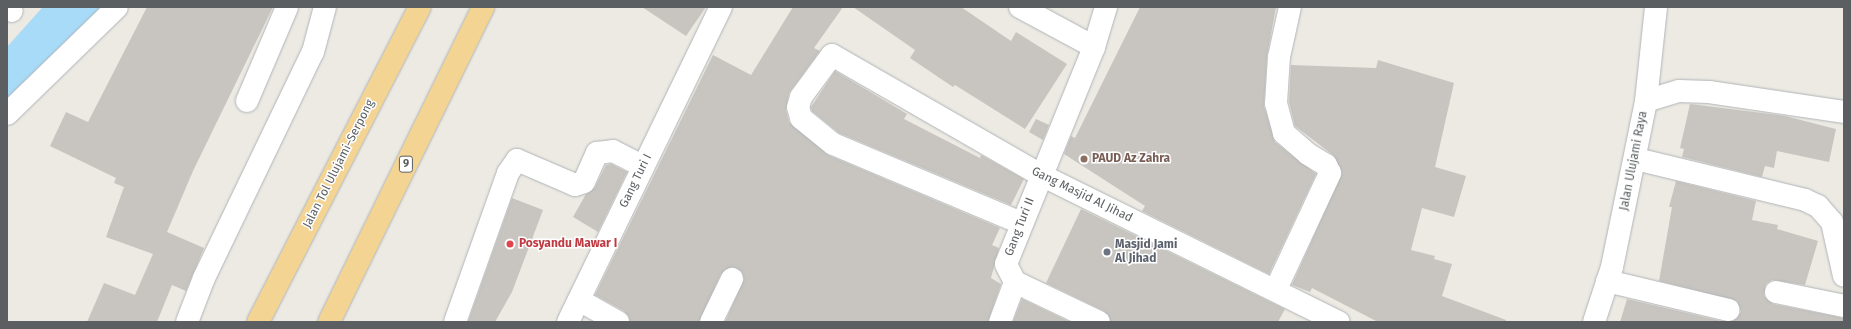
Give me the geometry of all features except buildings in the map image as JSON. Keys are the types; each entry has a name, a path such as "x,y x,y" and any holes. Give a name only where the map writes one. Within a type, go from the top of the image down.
{"highway":[{"name":"Jalan Tol Ulujami–Serpong","path":"258,322 420,7"},
{"name":"9","path":"330,322 483,7"}],"street":[{"path":"7,114 117,7"},
{"path":"247,101 287,7"},
{"path":"187,322 204,278 313,52 325,7"},
{"name":"Gang Turi I","path":"568,322 704,39 721,7"},
{"path":"1020,7 1094,47"},
{"name":"Gang Turi II","path":"1016,282 1006,264 1021,223 1094,47 1106,7"},
{"path":"1276,289 1330,173 1326,165 1298,147 1284,133 1276,103 1279,57 1290,7"},
{"path":"1646,101 1656,7"},
{"name":"Gang Masjid Al Jihad","path":"1021,223 833,144 800,118 798,107 801,97 832,55 1041,175 1276,289 1339,322"},
{"name":"Jalan Ulujami Raya","path":"1594,322 1607,281 1636,159 1646,101 1679,91 1709,92 1844,112"},
{"path":"455,322 508,173 517,160 575,185 584,182 597,153 613,151 643,166"},
{"path":"1636,159 1805,200 1818,206 1832,222 1844,276"},
{"path":"711,322 732,279"},
{"path":"1607,281 1729,310"},
{"path":"1000,322 1016,282 1099,322"},
{"path":"1776,292 1844,306"},
{"path":"579,300 618,322"}],"waterway":[{"path":"7,84 76,7"}],"place":[{"name":"PAUD Az Zahra","path":"1084,159"},
{"name":"Posyandu Mawar I","path":"510,244"},
{"name":"Masjid Jami Al Jihad","path":"1107,252"}]}
